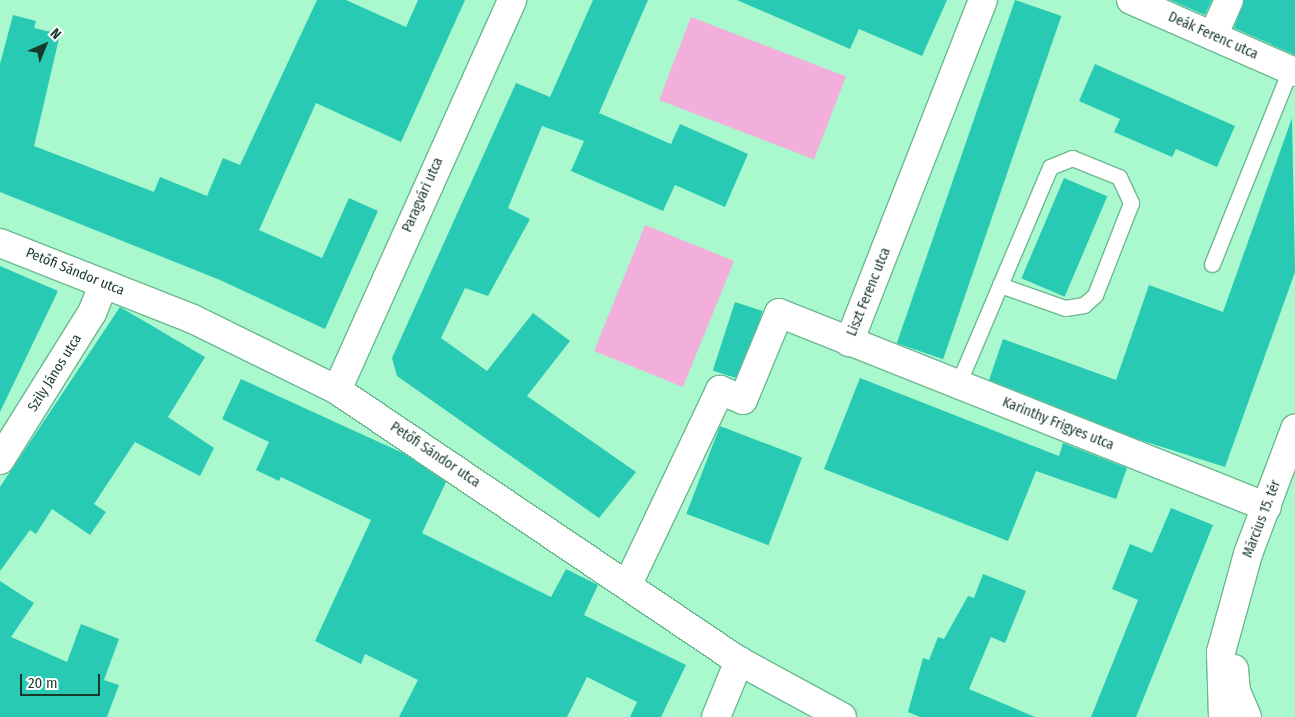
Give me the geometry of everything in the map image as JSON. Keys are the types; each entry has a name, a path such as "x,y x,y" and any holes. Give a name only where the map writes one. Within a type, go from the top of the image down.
{"street":[{"name":"Paragvári utca","path":"337,390 512,0"},
{"name":"Liszt Ferenc utca","path":"628,584 720,390 743,400 779,313 849,342 983,0"},
{"name":"Deák Ferenc utca","path":"1131,0 1292,71"},
{"path":"1212,36 1229,0"},
{"name":"Petőfi Sándor utca","path":"0,243 200,323 337,390 628,584 739,661 842,717"},
{"name":"Szily János utca","path":"0,460 92,314 104,284"},
{"name":"Karinthy Frigyes utca","path":"849,342 1267,507"},
{"name":"Március 15. tér","path":"1223,717 1221,652 1248,554 1295,429"},
{"name":"Március 15. tér","path":"1233,610 1236,691 1247,717"},
{"path":"716,717 739,661"}],"lane":[{"path":"1212,264 1292,71"},
{"path":"958,384 1050,167 1072,158 1119,177 1131,202 1095,295 1084,305 1065,308 1000,285"}],"shaded area":[{"path":"691,17 846,76 814,160 659,100"},
{"path":"645,225 734,261 683,387 594,351"}],"building":[{"path":"317,0 346,0 406,27 418,0 465,0 401,142 316,103 259,230 322,258 349,198 378,211 325,329 220,280 0,192 0,64 13,15 36,21 34,28 60,34 34,146 154,192 160,177 207,196 223,158 240,165"},
{"path":"593,0 648,0 599,113 671,144 680,124 748,154 725,207 675,185 663,211 571,171 584,141 542,126 508,208 530,219 488,296 465,288 441,338 487,371 533,313 570,341 527,396 636,472 599,518 397,376 392,358 516,83 550,97"},
{"path":"737,0 947,0 922,56 859,29 850,49"},
{"path":"1015,0 1061,16 943,359 897,343"},
{"path":"1170,0 1212,0 1205,15"},
{"path":"1244,0 1295,0 1295,55 1234,28"},
{"path":"1095,64 1235,126 1217,167 1176,149 1172,157 1114,132 1120,119 1079,101"},
{"path":"1292,118 1295,272 1225,467 1137,439 989,380 1003,339 1116,380 1149,285 1223,312"},
{"path":"1064,178 1107,196 1065,297 1021,278"},
{"path":"0,266 58,291 0,412"},
{"path":"735,302 763,311 740,379 713,370"},
{"path":"120,307 205,357 168,417 214,448 200,476 135,442 94,504 106,512 90,535 52,509 36,534 30,530 0,571 0,487"},
{"path":"860,378 1059,456 1063,443 1127,468 1116,499 1036,471 1008,541 824,469"},
{"path":"241,379 405,454 446,482 422,533 551,597 566,569 598,585 584,615 686,665 661,717 630,717 637,702 587,677 567,717 399,717 418,680 365,654 361,664 315,641 371,520 281,477 279,481 256,470 269,442 222,419"},
{"path":"720,426 802,458 768,545 686,514"},
{"path":"1171,508 1213,525 1136,717 1091,717 1138,600 1112,589 1130,544 1152,553"},
{"path":"983,574 1026,591 1005,643 991,637 969,689 1035,717 920,717 908,712 923,658 929,660 938,637 944,639 968,596 974,598"},
{"path":"0,581 34,603 11,637 67,662 81,624 119,639 104,680 119,685 107,717 0,717"}]}
